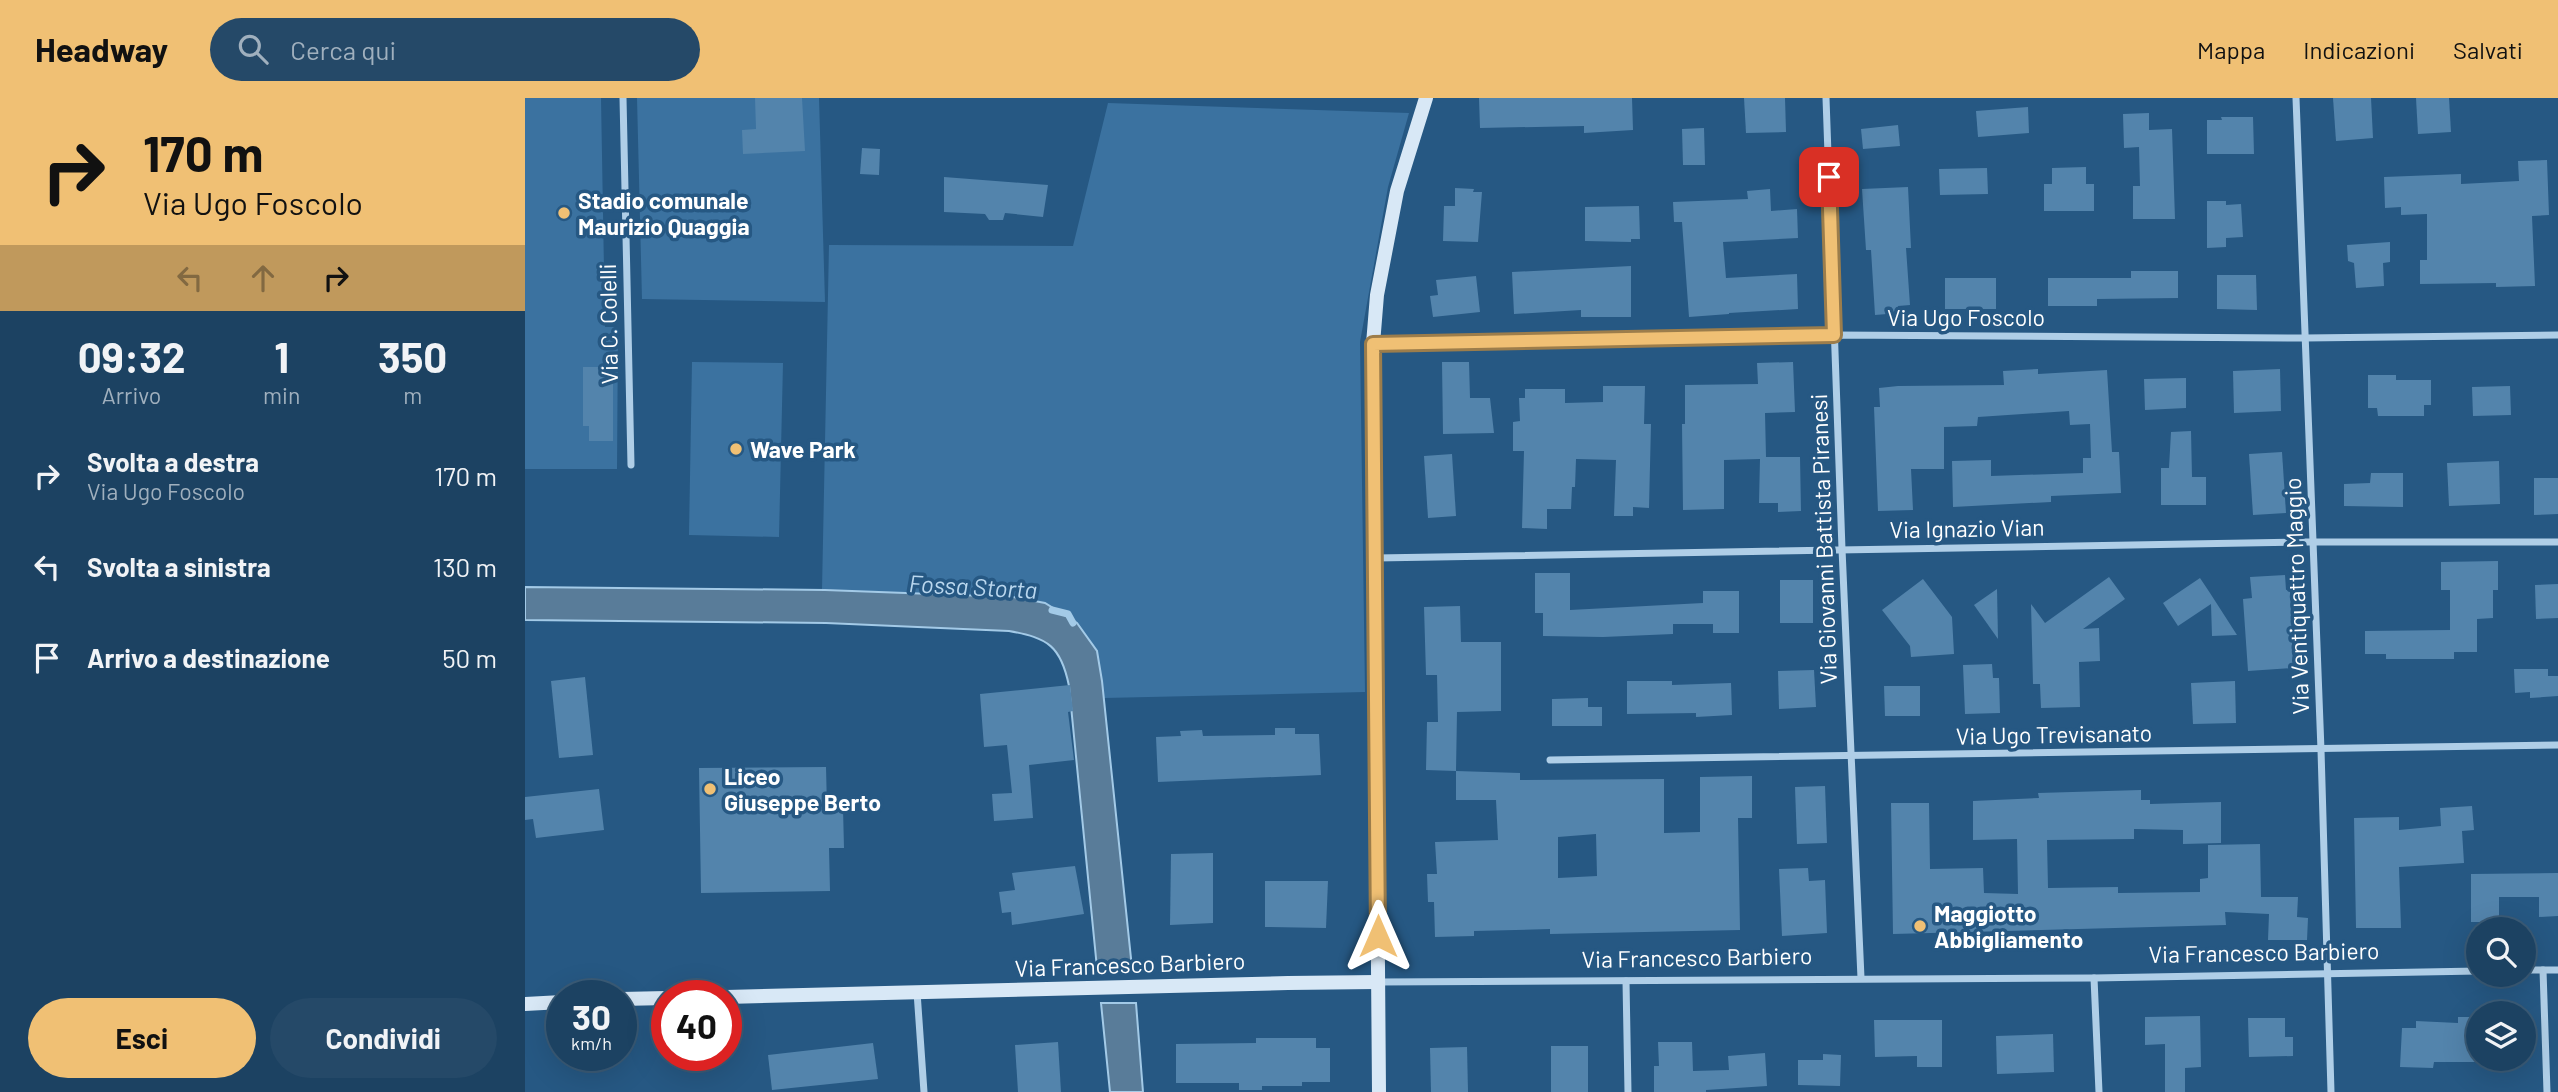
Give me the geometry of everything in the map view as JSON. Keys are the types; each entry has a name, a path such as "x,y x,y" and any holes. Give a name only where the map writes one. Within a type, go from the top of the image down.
{"street":[{"name":"Via C. Colelli","path":"623,98 631,465"},
{"path":"1379,1092 1373,344 1377,295 1397,191 1426,98"},
{"name":"Via Giovanni Battista Piranesi","path":"1826,98 1861,978"},
{"name":"Via Ventiquattro Maggio","path":"2296,98 2331,1092"},
{"name":"Via Ugo Foscolo","path":"1373,344 1834,335 2305,338 2558,335"},
{"name":"Via Ignazio Vian","path":"1376,558 2312,542 2558,542"},
{"name":"Via Ugo Trevisanato","path":"1550,760 2558,745"},
{"path":"2536,970 2558,970"},
{"path":"2543,970 2547,1092"},
{"name":"Via Francesco Barbiero","path":"742,997 1288,982 2094,978 2466,971"},
{"path":"2094,978 2099,1092"},
{"path":"1626,981 1628,1092"},
{"path":"917,992 925,1092"},
{"path":"525,1004 546,1003"}],"shaded area":[{"name":"Stadio comunale Maurizio Quaggia","path":"525,98 601,98 605,327 618,327 617,469 525,469"},
{"path":"637,98 819,98 825,302 642,299"},
{"path":"1108,103 1409,113 1388,187 1360,342 1365,692 1104,698 1096,649 1077,623 1045,603 1013,597 822,590 829,245 1073,246"},
{"name":"Wave Park","path":"692,362 783,363 779,537 689,535"},
{"path":"525,587 825,590 1013,597 1045,603 1077,623 1097,651 1102,681 1132,968 1097,968 1069,686 1062,662 1051,646 1034,637 1009,631 826,623 525,620"},
{"path":"1101,1003 1136,1003 1143,1092 1110,1092"}],"building":[{"path":"755,98 802,98 805,151 743,154 742,130 756,129"},
{"path":"1479,98 1632,98 1633,130 1584,133 1584,126 1480,128"},
{"path":"1744,98 1785,98 1786,132 1746,133"},
{"path":"2333,98 2371,98 2373,138 2336,141"},
{"path":"2416,98 2449,98 2451,132 2418,134"},
{"path":"2028,107 2029,133 1978,137 1976,111"},
{"path":"2149,113 2149,130 2172,129 2175,219 2133,219 2133,186 2140,186 2139,147 2124,148 2123,114"},
{"path":"2221,117 2253,117 2254,154 2207,154 2207,120 2222,120"},
{"path":"1898,125 1900,146 1863,149 1861,129"},
{"path":"1704,128 1705,165 1683,165 1682,129"},
{"path":"862,148 880,149 879,175 860,174"},
{"path":"2547,160 2549,215 2532,216 2535,286 2496,287 2496,283 2420,284 2420,260 2427,260 2427,214 2401,215 2401,207 2385,208 2384,177 2461,174 2461,184 2519,181 2518,161"},
{"path":"2086,167 2086,184 2094,184 2094,211 2044,211 2044,184 2052,184 2052,168"},
{"path":"1987,168 1988,194 1940,195 1939,169"},
{"path":"944,177 1048,185 1043,217 1005,213 1003,220 989,220 985,214 944,212"},
{"path":"1908,187 1911,248 1906,248 1910,305 1898,306 1899,313 1875,315 1871,250 1866,250 1862,189"},
{"path":"1455,188 1482,192 1478,242 1443,241 1444,206 1455,206"},
{"path":"1770,189 1771,211 1797,209 1798,238 1723,242 1726,278 1797,274 1798,309 1689,317 1682,222 1674,222 1673,202 1748,199 1747,191"},
{"path":"2207,201 2226,201 2226,205 2241,204 2243,237 2226,238 2226,247 2207,248"},
{"path":"1639,206 1640,239 1631,239 1631,242 1585,241 1585,207"},
{"path":"2390,242 2390,262 2383,263 2384,286 2356,288 2354,263 2348,261 2347,245"},
{"path":"1631,266 1631,317 1581,317 1581,310 1514,314 1512,272"},
{"path":"2131,271 2178,271 2178,298 2097,299 2097,306 2048,306 2048,278 2131,278"},
{"path":"2217,275 2256,275 2257,310 2217,309"},
{"path":"1476,276 1480,312 1433,317 1430,296 1438,295 1436,280"},
{"path":"1945,278 1996,278 1996,309 1945,309"},
{"path":"1442,362 1469,362 1470,398 1490,398 1494,433 1443,434"},
{"path":"1793,362 1795,412 1765,413 1766,457 1800,457 1801,511 1778,512 1778,503 1759,503 1760,459 1724,460 1724,509 1683,510 1682,424 1685,424 1685,385 1758,384 1757,363"},
{"path":"583,367 613,367 613,441 589,441 589,426 583,426"},
{"path":"2038,369 2038,374 2107,370 2112,452 2119,452 2121,493 2051,496 2051,502 1953,507 1952,461 1991,460 1991,476 2083,473 2083,458 2091,458 2090,424 2070,425 2069,411 1978,417 1977,426 1944,427 1944,469 1911,469 1913,510 1878,511 1874,407 1880,407 1879,388 2004,385 2003,371"},
{"path":"2280,369 2281,411 2234,413 2233,371"},
{"path":"2368,375 2396,375 2396,380 2431,380 2431,405 2424,405 2424,416 2378,416 2377,408 2368,408"},
{"path":"2186,378 2186,408 2145,410 2144,379"},
{"path":"1603,386 1645,386 1644,424 1651,424 1649,508 1633,507 1633,516 1614,516 1616,460 1576,459 1571,509 1547,509 1547,529 1522,528 1524,451 1513,451 1513,422 1520,421 1519,398 1525,398 1525,389 1565,389 1565,403 1603,402"},
{"path":"2510,386 2511,415 2473,416 2472,387"},
{"path":"2191,431 2192,477 2206,477 2206,505 2161,505 2161,468 2169,468 2171,432"},
{"path":"2282,452 2286,513 2253,515 2249,454"},
{"path":"1452,454 1456,516 1428,518 1424,456"},
{"path":"2499,461 2500,504 2449,506 2447,463"},
{"path":"2371,473 2403,473 2403,507 2344,506 2344,484 2370,483"},
{"path":"2534,478 2558,478 2558,514 2534,515"},
{"path":"2498,561 2498,590 2493,590 2493,618 2477,619 2477,652 2454,652 2454,659 2386,659 2386,654 2365,654 2365,631 2450,630 2450,590 2441,590 2441,562"},
{"path":"1535,573 1570,573 1570,610 1703,603 1703,591 1739,591 1739,633 1713,633 1713,624 1673,624 1673,634 1543,636 1543,613 1535,613"},
{"path":"2285,575 2286,590 2290,589 2293,668 2248,671 2243,599 2252,598 2250,577"},
{"path":"2109,577 2125,599 2083,629 2099,628 2100,661 2079,662 2080,707 2041,708 2040,684 2033,684 2031,604 2045,623"},
{"path":"2200,578 2237,635 2212,636 2211,604 2178,626 2163,603"},
{"path":"1923,579 1952,617 1954,654 1911,657 1910,646 1882,610"},
{"path":"1780,580 1813,580 1813,623 1780,623"},
{"path":"2558,584 2558,618 2536,619 2535,585"},
{"path":"1997,589 1998,639 1974,605"},
{"path":"1460,606 1461,642 1501,642 1501,711 1457,712 1456,771 1426,770 1427,722 1438,722 1437,675 1426,675 1424,607"},
{"path":"1992,664 1993,678 1999,678 2000,713 1965,714 1963,665"},
{"path":"2514,669 2548,669 2548,676 2558,676 2558,696 2530,698 2530,692 2515,693"},
{"path":"1814,670 1816,707 1779,709 1778,671"},
{"path":"585,677 593,755 559,758 551,681"},
{"path":"1627,681 1672,681 1672,685 1731,683 1732,715 1696,717 1696,713 1627,714"},
{"path":"2235,681 2236,723 2193,724 2191,683"},
{"path":"1070,685 1073,711 1068,712 1074,760 1029,765 1033,818 994,821 992,794 1012,793 1007,745 984,747 980,694"},
{"path":"1884,686 1920,686 1920,716 1885,716"},
{"path":"1588,698 1588,707 1602,707 1602,726 1552,726 1552,699"},
{"path":"1275,728 1295,728 1295,734 1319,734 1321,775 1158,782 1156,737 1181,736 1180,731 1202,730 1203,736 1275,735"},
{"path":"826,767 827,808 843,808 844,848 829,848 830,891 701,893 699,768"},
{"path":"1456,771 1520,773 1520,780 1664,779 1664,833 1700,832 1700,777 1752,776 1752,818 1738,818 1740,930 1550,934 1550,929 1474,931 1474,936 1435,937 1434,902 1428,902 1427,874 1437,874 1435,842 1498,840 1496,800 1456,800","holes":["1596,834 1597,876 1558,878 1558,837"]},
{"path":"1825,786 1827,843 1797,844 1795,787"},
{"path":"599,789 604,830 536,838 533,819 525,820 525,797"},
{"path":"2141,790 2141,800 2150,800 2150,804 2221,802 2221,843 2183,844 2183,830 2134,829 2134,839 2047,840 2048,888 2118,887 2118,893 2200,892 2200,879 2208,878 2208,845 2260,844 2261,897 2298,897 2297,917 2308,918 2307,940 2268,940 2269,914 2225,912 2226,925 1893,934 1891,803 1929,803 1930,869 1983,868 1984,893 2018,894 2017,839 1973,840 1973,801 2039,798 2038,793"},
{"path":"2472,806 2474,830 2462,831 2464,863 2399,867 2401,928 2356,928 2354,818 2399,817 2399,830 2441,826 2440,808"},
{"path":"1213,853 1213,923 1170,925 1171,854"},
{"path":"1075,866 1084,914 1012,925 1011,912 1002,913 999,892 1015,890 1012,873"},
{"path":"1808,868 1809,881 1825,880 1827,933 1782,936 1779,869"},
{"path":"2558,873 2558,916 2539,917 2539,897 2499,897 2499,917 2471,917 2471,874"},
{"path":"1265,881 1328,881 1326,928 1265,927"},
{"path":"2200,1016 2201,1067 2185,1068 2185,1092 2165,1092 2165,1044 2145,1045 2145,1017"},
{"path":"2458,1017 2466,1017 2466,1062 2434,1062 2433,1068 2400,1067 2402,1028 2416,1028 2416,1021 2458,1023"},
{"path":"2248,1018 2285,1018 2285,1037 2293,1037 2293,1056 2249,1057"},
{"path":"1874,1020 1942,1020 1942,1067 1917,1067 1917,1056 1875,1057"},
{"path":"2053,1034 2054,1072 1997,1074 1996,1036"},
{"path":"1256,1038 1316,1038 1316,1048 1330,1048 1330,1082 1302,1082 1302,1086 1262,1086 1262,1090 1239,1090 1239,1083 1176,1083 1176,1044 1256,1043"},
{"path":"1058,1042 1061,1092 1018,1092 1015,1045"},
{"path":"1658,1042 1692,1042 1693,1071 1729,1070 1728,1056 1765,1053 1767,1086 1706,1092 1654,1092 1654,1066 1659,1066"},
{"path":"873,1043 878,1079 772,1090 768,1055"},
{"path":"1551,1046 1588,1046 1588,1092 1551,1092"},
{"path":"1467,1047 1468,1092 1431,1092 1430,1048"},
{"path":"1823,1054 1841,1055 1840,1086 1798,1085 1798,1060 1823,1060"}],"waterway":[{"name":"Fossa Storta","path":"1052,610 1068,614 1073,623"}],"place":[{"name":"Stadio comunale Maurizio Quaggia","path":"564,213"},
{"name":"Wave Park","path":"736,449"},
{"name":"Liceo Giuseppe Berto","path":"710,789"},
{"name":"Maggiotto Abbigliamento","path":"1920,926"}],"route":[{"path":"1378,936 1373,344 1834,335 1829,177"}]}
